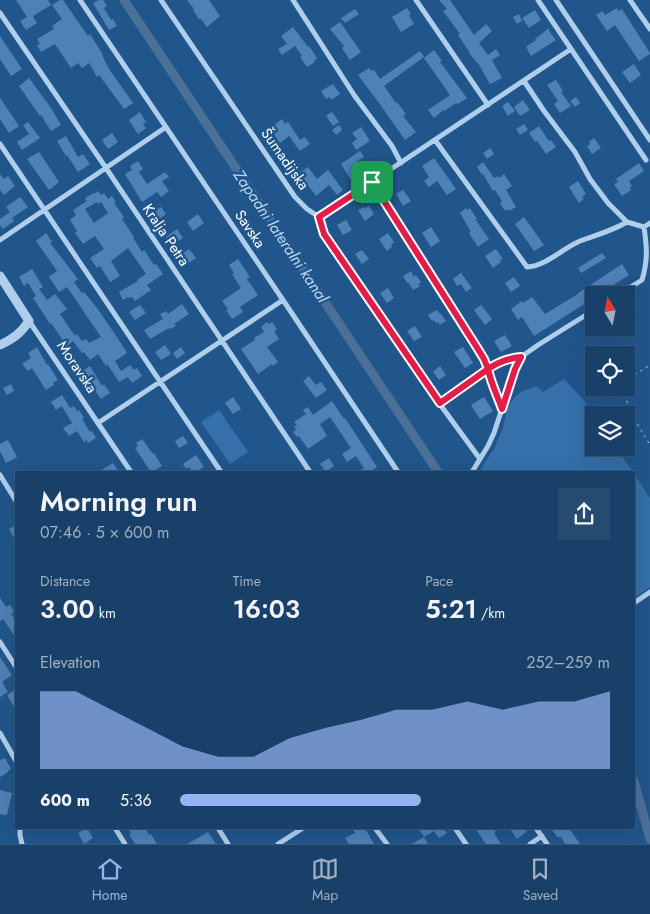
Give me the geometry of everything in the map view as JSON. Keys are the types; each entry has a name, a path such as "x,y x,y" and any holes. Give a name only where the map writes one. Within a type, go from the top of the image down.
{"street":[{"name":"Savska","path":"80,0 284,300 397,471"},
{"name":"Šumadijska","path":"161,0 295,197 307,209 319,217 324,234 480,459"},
{"path":"293,0 354,95 392,146 401,163"},
{"path":"416,0 488,105"},
{"path":"538,0 646,160"},
{"path":"556,0 650,140"},
{"path":"630,0 650,29"},
{"name":"Kralja Petra","path":"0,13 309,471"},
{"path":"319,217 571,49"},
{"path":"524,81 544,112 576,152 590,179 608,203 627,222 644,227"},
{"path":"0,240 166,127"},
{"path":"434,140 527,267 541,263 578,242 616,229 627,222"},
{"path":"0,144 221,471"},
{"path":"372,182 484,359 492,387 502,409"},
{"path":"644,227 650,223"},
{"path":"642,280 647,253 644,227"},
{"name":"Moravska","path":"0,276 130,471"},
{"path":"632,286 650,276"},
{"path":"98,422 284,300"},
{"path":"473,471 488,446 521,357 585,316"},
{"path":"0,345 17,336 28,320"},
{"path":"440,403 496,364 512,357 521,357"},
{"path":"0,475 15,498"},
{"path":"635,602 650,592"},
{"path":"0,642 15,665"},
{"path":"0,734 15,759"},
{"path":"20,829 22,844"},
{"path":"116,829 125,844"},
{"path":"219,829 228,844"},
{"path":"278,844 301,829"},
{"path":"376,829 387,844"},
{"path":"456,829 466,844"},
{"path":"537,829 547,844"},
{"path":"530,844 542,836"}],"path":[{"path":"635,375 650,365"},
{"path":"626,396 629,410 650,445"}],"shaded area":[{"path":"564,379 588,406 585,406 585,456 622,456 632,471 480,471 494,449 503,428 507,408 521,392 536,386 543,392"},
{"path":"219,410 248,452 230,464 201,422"},
{"path":"635,476 650,498 650,587 635,598"}],"building":[{"path":"16,0 48,0 51,5 33,16 37,23 26,30 20,21 27,17"},
{"path":"63,0 88,36 90,34 109,69 133,103 124,109 99,75 97,77 89,63 82,68 78,63 71,68 55,44 41,52 37,45 40,44 37,39 54,29 52,26 62,19 52,5"},
{"path":"103,0 107,6 104,8 117,26 109,30 93,3"},
{"path":"187,0 209,0 220,16 207,27 199,19"},
{"path":"439,0 450,0 474,35 486,24 492,31 479,43 488,55 496,49 500,55 492,60 502,78 490,84 458,35 460,34 443,11 447,9"},
{"path":"407,8 414,24 401,32 392,17"},
{"path":"617,8 618,11 622,9 650,53 639,61 615,25 607,31 596,15 602,11 605,15"},
{"path":"355,9 359,14 345,23 341,18"},
{"path":"535,10 541,20 529,28 522,18"},
{"path":"519,14 522,21 517,24 513,17"},
{"path":"340,22 361,52 350,60 342,48 344,46 330,29"},
{"path":"293,27 317,58 315,62 307,67 295,46 282,55 278,49 287,44 281,36"},
{"path":"549,28 549,31 556,40 531,56 526,47"},
{"path":"0,36 22,69 11,76 0,59"},
{"path":"434,50 442,61 440,62 467,98 443,110 434,118 428,110 450,95 424,58"},
{"path":"420,51 424,57 384,86 406,114 403,116 416,132 405,140 358,75 369,68 372,71 374,70 380,79"},
{"path":"634,64 641,75 630,83 622,72"},
{"path":"29,78 61,125 51,131 19,86"},
{"path":"556,80 563,91 561,92 571,106 560,113 554,104 558,101 547,85"},
{"path":"333,84 340,94 331,100 330,97 326,99 321,91"},
{"path":"576,97 580,103 575,107 570,101"},
{"path":"0,98 19,126 9,133 0,119"},
{"path":"523,100 530,110 520,116 514,107"},
{"path":"508,102 515,111 508,116 502,106"},
{"path":"140,112 146,122 143,124 146,128 138,134 129,120"},
{"path":"332,112 339,122 333,126 326,116"},
{"path":"282,119 285,124 288,122 300,140 305,137 310,144 300,151 289,136 280,143 270,128"},
{"path":"28,122 40,138 22,150 17,142 29,134 23,125"},
{"path":"524,124 528,130 520,135 516,129"},
{"path":"339,125 342,130 336,135 332,130"},
{"path":"539,126 549,141 551,140 556,147 546,154 529,133"},
{"path":"361,127 370,141 356,150 352,143 357,139 352,133"},
{"path":"112,133 118,142 108,149 102,140"},
{"path":"66,136 78,157 83,154 90,164 78,172 57,141"},
{"path":"594,138 601,148 592,154 587,146"},
{"path":"490,148 494,154 487,159 483,153"},
{"path":"360,151 364,157 356,162 363,172 351,180 341,164"},
{"path":"39,152 59,182 49,190 27,159"},
{"path":"434,158 456,189 447,195 437,181 429,187 424,181 429,177 422,166"},
{"path":"138,161 143,169 139,172 147,184 165,172 169,177 162,181 169,191 161,197 157,192 142,202 125,174 132,170 130,166"},
{"path":"483,162 494,178 498,176 499,178 504,174 512,186 506,190 516,207 505,211 500,203 502,201 495,190 493,191 477,167"},
{"path":"639,163 644,171 629,181 632,186 630,187 631,190 622,196 614,184 618,182 616,179"},
{"path":"308,167 317,179 328,170 343,190 337,195 329,185 316,196 299,173"},
{"path":"0,174 4,179 8,176 15,186 4,195 0,190"},
{"path":"578,181 586,194 579,203 569,187"},
{"path":"403,190 411,201 403,206 396,194"},
{"path":"98,191 101,195 104,193 108,199 112,196 116,202 114,203 124,217 122,219 142,252 144,250 163,274 147,285 151,290 135,301 132,297 123,300 119,292 146,274 128,248 111,261 120,276 110,282 100,266 97,268 90,258 104,249 95,236 83,244 75,233 77,231 70,220 76,215 73,210 87,201 85,198","holes":["97,202 98,204 101,202 108,213 94,223 85,209"]},
{"path":"20,197 28,207 12,218 14,221 3,229 0,225 0,219 10,212 6,207"},
{"path":"369,206 374,214 365,221 358,210"},
{"path":"161,207 166,214 156,221 151,213"},
{"path":"466,208 467,210 470,208 489,239 478,247 460,213"},
{"path":"198,214 204,223 193,231 187,222"},
{"path":"524,217 544,245 534,251 515,224"},
{"path":"346,220 352,230 343,235 337,225"},
{"path":"431,227 440,241 431,247 422,233"},
{"path":"177,229 183,238 172,245 166,237"},
{"path":"46,233 52,242 50,243 78,279 74,282 97,308 127,353 115,361 121,371 130,365 134,370 137,368 142,376 132,383 128,377 119,382 98,354 90,360 73,341 67,346 33,298 36,296 28,283 24,286 19,277 32,269 43,287 39,289 47,300 55,294 67,309 60,314 75,336 77,334 82,341 86,339 89,343 101,337 67,287 59,292 49,277 57,271 36,241"},
{"path":"388,233 394,242 387,251 379,239"},
{"path":"189,249 196,258 186,265 179,256"},
{"path":"496,249 503,259 493,268 485,256"},
{"path":"362,250 369,259 362,264 355,254"},
{"path":"602,253 606,258 581,273 578,268"},
{"path":"238,259 250,277 247,279 258,295 240,307 243,312 232,319 222,301 241,288 232,274 234,273 229,265"},
{"path":"622,264 629,275 612,286 589,286"},
{"path":"411,271 414,277 416,275 421,282 418,284 420,286 413,290 403,276"},
{"path":"461,273 472,288 466,292 461,284 457,286 453,279"},
{"path":"514,277 520,286 511,292 505,283"},
{"path":"388,288 394,298 387,303 380,293"},
{"path":"585,288 585,304 534,336 522,317 518,320 511,309 532,297 545,314"},
{"path":"182,304 189,314 174,324 176,326 150,339 144,330 163,319 160,314 166,311 168,314"},
{"path":"140,305 146,313 135,320 129,312"},
{"path":"481,305 492,319 485,325 474,310"},
{"path":"437,310 446,321 440,325 434,320 432,321 428,315"},
{"path":"267,322 269,324 272,322 277,329 274,331 279,339 267,347 278,362 258,374 241,349 264,332 261,327"},
{"path":"415,326 422,337 414,341 407,331"},
{"path":"505,335 512,346 501,352 494,341"},
{"path":"165,345 171,354 161,360 155,352"},
{"path":"37,347 58,380 46,390 32,368 28,371 22,364 31,358 28,353"},
{"path":"181,347 185,353 177,359 173,353"},
{"path":"463,347 473,363 465,368 454,352"},
{"path":"90,366 102,386 104,384 110,393 101,399 81,372"},
{"path":"440,366 446,375 439,380 433,372"},
{"path":"309,376 316,385 321,382 327,390 316,398 303,381"},
{"path":"11,384 14,391 7,395 3,388"},
{"path":"62,395 70,408 74,406 77,411 79,410 84,418 82,419 96,438 88,443 87,440 84,442 77,431 69,436 63,428 72,423 62,406 56,410 51,402"},
{"path":"233,397 241,409 233,414 225,403"},
{"path":"484,397 493,411 480,419 471,405"},
{"path":"332,401 377,467 371,471 359,471 364,468 356,456 347,462 342,454 351,448 330,417 320,424 327,436 308,449 299,436 297,437 293,432 296,430 294,427 297,425 294,422 306,414 303,410 308,407 313,415"},
{"path":"183,436 188,443 179,448 175,441"},
{"path":"142,439 162,466 150,471 135,448 138,446 136,443"},
{"path":"8,440 17,457 6,463 0,451 0,444"},
{"path":"196,455 204,467 198,471 191,471 189,467 186,469 183,464"},
{"path":"329,458 334,466 325,471 320,464"},
{"path":"113,463 118,471 100,471"},
{"path":"15,526 15,539 9,529"},
{"path":"0,598 6,607 10,605 14,612 11,614 15,620 15,637 3,619 0,621"},
{"path":"0,657 12,675 2,682 8,692 0,697"},
{"path":"15,690 15,708 7,695"},
{"path":"5,758 11,769 0,777 0,760"},
{"path":"0,790 12,793 7,815 0,814"},
{"path":"88,829 93,838 84,844 78,833"},
{"path":"146,829 157,844 135,844 129,834 131,833 129,830"},
{"path":"353,829 366,829 374,844 349,844 345,838 355,833"},
{"path":"419,829 444,829 447,833 439,838 434,831 424,837"},
{"path":"476,829 494,829 496,832 494,833 501,844 486,844"},
{"path":"525,829 527,831 517,839 511,830"},
{"path":"552,829 570,829 580,844 565,844 561,837 557,837"},
{"path":"208,832 216,844 187,844"},
{"path":"424,837 428,844 412,844"}],"waterway":[{"name":"Zapadni lateralni kanal","path":"124,0 437,471"},
{"name":"Zapadni lateralni kanal","path":"635,785 650,839"}],"route":[{"path":"372,182 319,217 324,234 440,403 488,369 492,387 502,409 515,369 521,357 512,357 488,369 476,346 372,182"}]}
